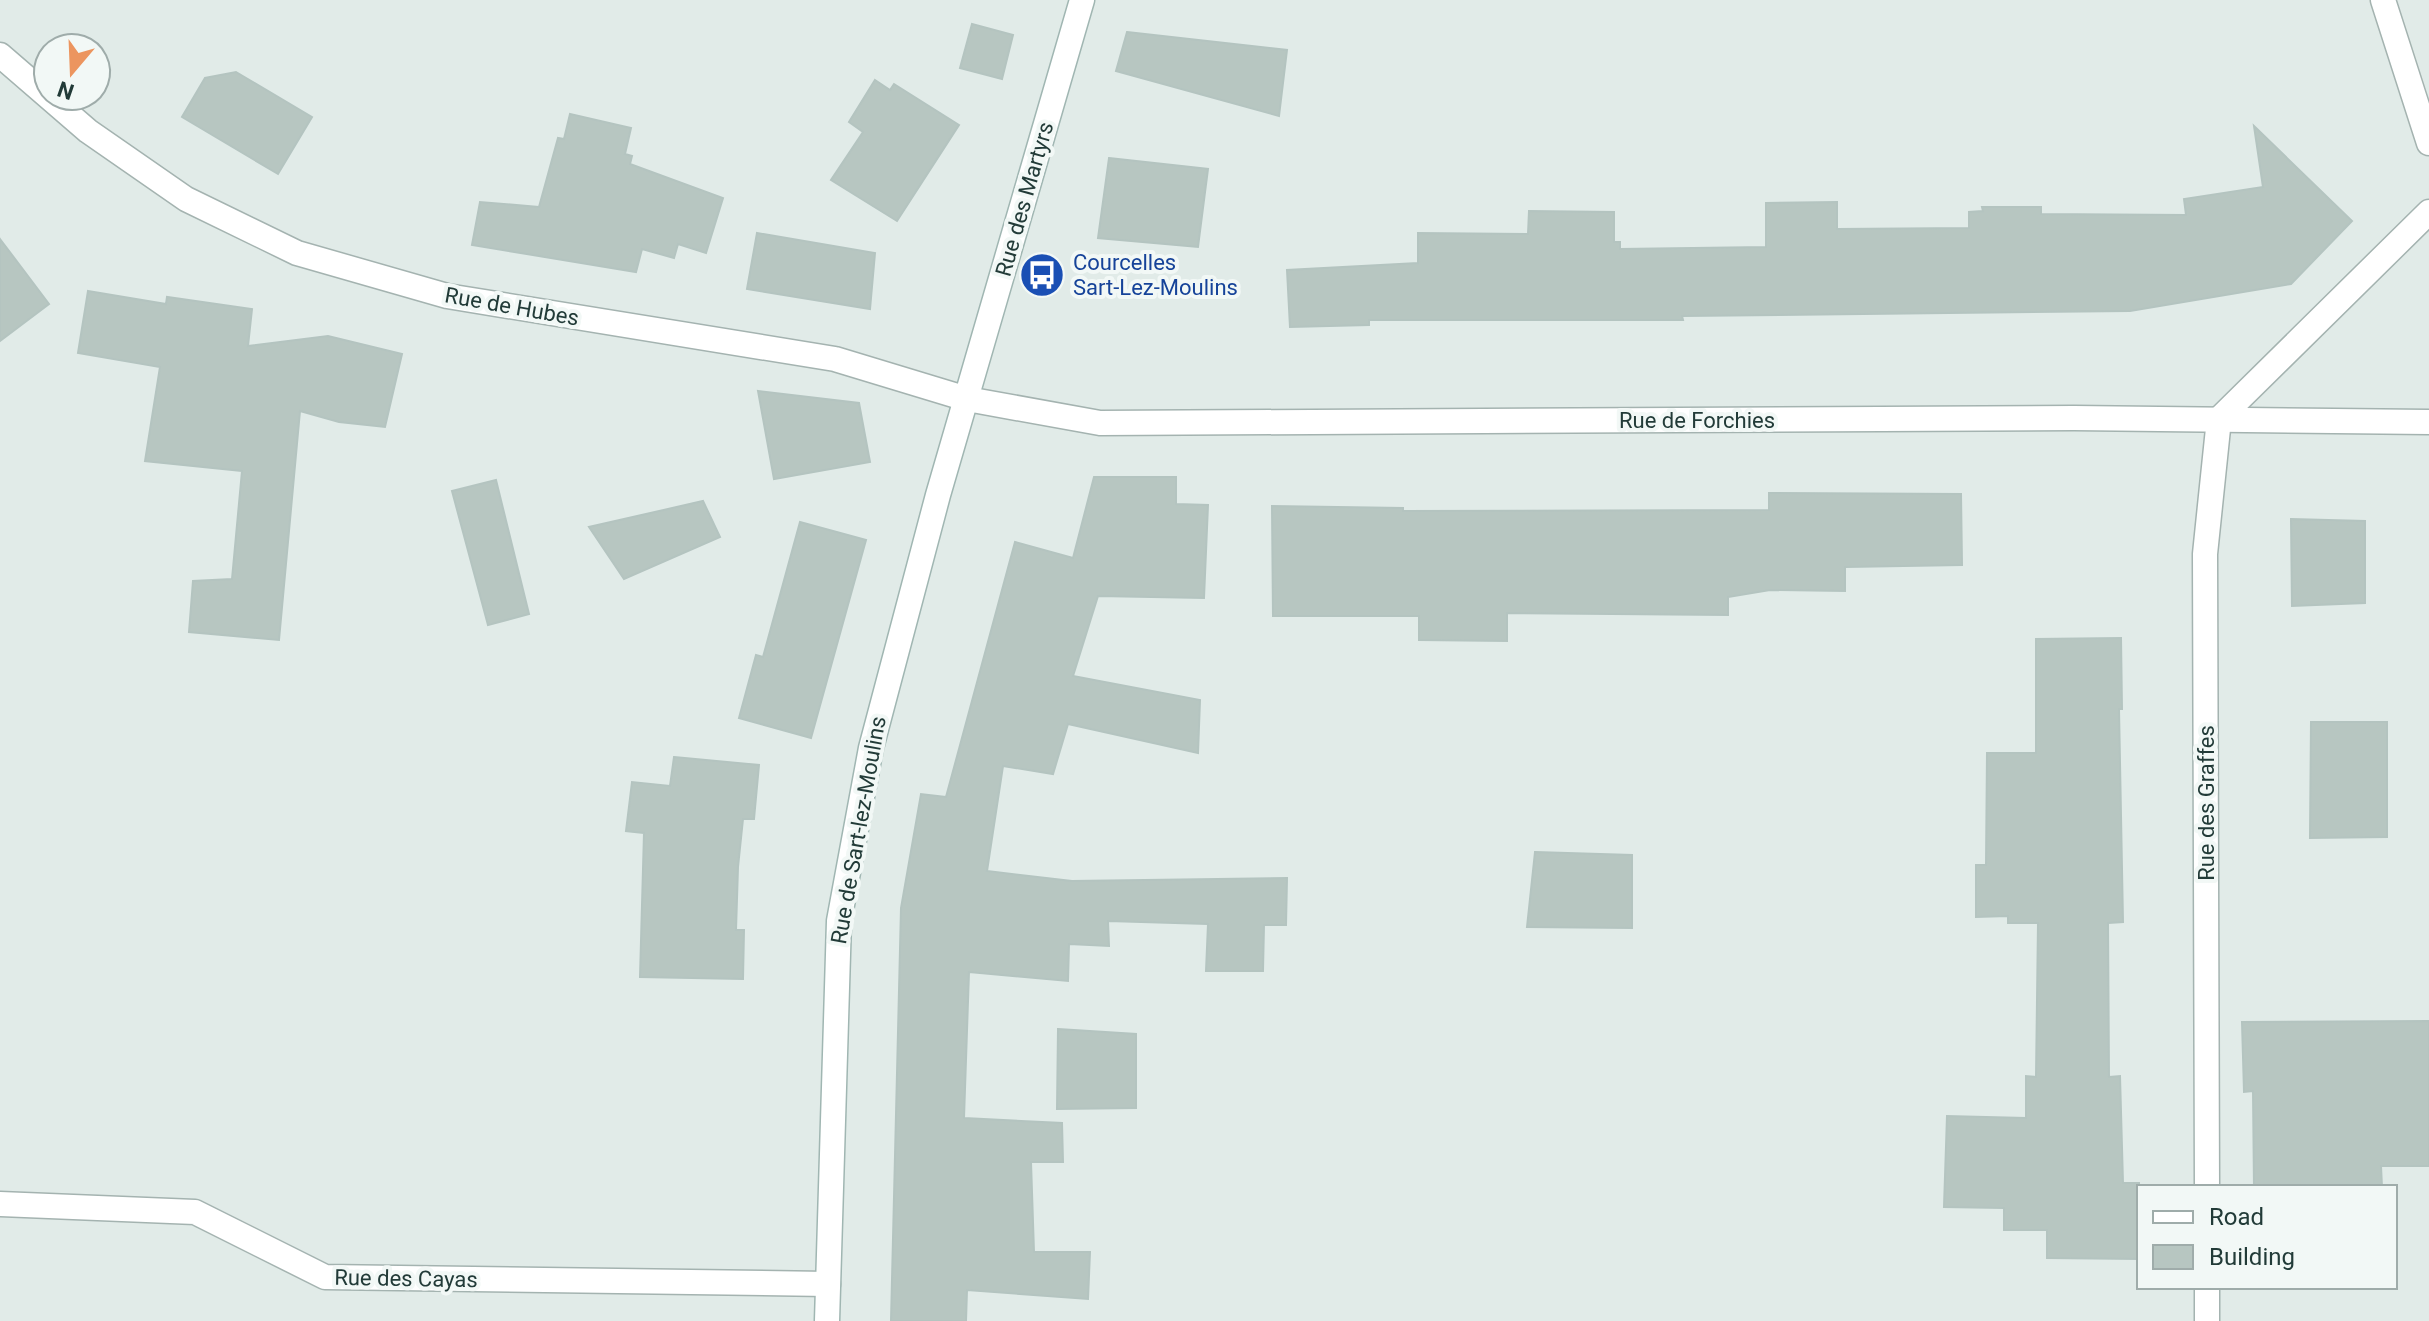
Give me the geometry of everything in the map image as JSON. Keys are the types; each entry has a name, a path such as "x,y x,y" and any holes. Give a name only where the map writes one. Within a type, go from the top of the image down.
{"street":[{"name":"Rue des Martyrs","path":"967,399 1082,0"},
{"path":"2383,0 2429,143"},
{"name":"Rue de Hubes","path":"0,55 88,131 186,199 297,253 447,296 835,359 967,399"},
{"path":"2219,419 2429,212"},
{"name":"Rue de Forchies","path":"967,399 1100,423 2219,419 2429,422"},
{"name":"Rue de Sart-lez-Moulins","path":"827,1321 839,921 884,688 967,399"},
{"name":"Rue des Graffes","path":"2207,1185 2205,554 2219,419"},
{"name":"Rue des Cayas","path":"0,1204 195,1212 325,1277 828,1284"},
{"path":"2207,1289 2207,1321"}],"building":[{"path":"972,24 1013,35 1002,79 960,68"},
{"path":"1127,32 1287,50 1279,116 1116,71"},
{"path":"236,72 312,117 278,174 182,117 205,78"},
{"path":"875,80 890,90 894,84 959,125 897,221 831,180 863,132 849,122"},
{"path":"570,114 631,128 625,154 632,156 630,164 723,198 706,253 678,244 674,258 642,249 636,272 472,245 480,202 539,207 558,138 564,139"},
{"path":"2254,126 2352,221 2291,284 2130,311 1682,316 1683,320 1369,320 1369,325 1290,327 1287,270 1418,263 1418,233 1528,234 1529,211 1614,212 1614,242 1620,242 1620,249 1766,247 1766,203 1837,202 1837,229 1969,228 1969,212 1983,211 1982,207 2041,207 2041,214 2186,215 2184,199 2263,187"},
{"path":"1109,158 1208,169 1198,247 1098,238"},
{"path":"757,233 875,253 870,309 747,289"},
{"path":"0,239 49,304 0,341"},
{"path":"88,291 166,304 167,297 252,309 248,346 328,336 402,354 385,427 339,422 300,411 279,640 189,632 193,581 232,579 242,471 145,461 160,367 78,353"},
{"path":"758,391 859,403 870,462 774,479"},
{"path":"1094,477 1176,477 1176,504 1208,505 1204,598 1098,596 1073,676 1200,700 1198,753 1068,724 1053,774 1003,766 987,871 1072,881 1287,878 1286,925 1264,925 1263,971 1206,971 1208,924 1108,921 1109,946 1069,944 1068,981 969,972 964,1118 1062,1123 1063,1162 1031,1162 1034,1252 1090,1252 1088,1299 967,1290 966,1321 891,1321 901,908 921,794 946,797 1015,542 1073,558"},
{"path":"496,480 529,614 488,625 452,491"},
{"path":"1769,493 1961,494 1962,565 1845,567 1845,591 1770,590 1728,597 1728,615 1507,613 1507,641 1419,640 1419,616 1273,616 1272,506 1403,508 1403,511 1769,510"},
{"path":"703,501 720,537 624,579 589,527"},
{"path":"2291,519 2365,521 2365,603 2292,606"},
{"path":"800,522 866,540 811,738 739,718 756,655 763,657"},
{"path":"2121,638 2122,709 2119,709 2123,922 2108,923 2109,1077 2120,1076 2123,1183 2139,1183 2137,1259 2047,1258 2047,1230 2004,1230 2004,1208 1944,1207 1947,1116 2026,1118 2026,1076 2036,1077 2038,923 2008,923 2008,916 1976,917 1976,865 1986,865 1987,753 2036,753 2036,639"},
{"path":"2311,722 2387,722 2387,837 2310,838"},
{"path":"674,757 759,765 754,819 743,819 738,867 736,930 744,930 743,979 640,977 644,833 626,831 632,782 670,786"},
{"path":"1535,852 1632,855 1632,928 1527,927"},
{"path":"2429,1021 2429,1166 2381,1166 2382,1185 2254,1185 2253,1091 2244,1092 2242,1022"},
{"path":"1058,1029 1136,1034 1136,1108 1057,1109"}],"place":[{"name":"Courcelles Sart-Lez-Moulins","path":"1042,275"}]}
